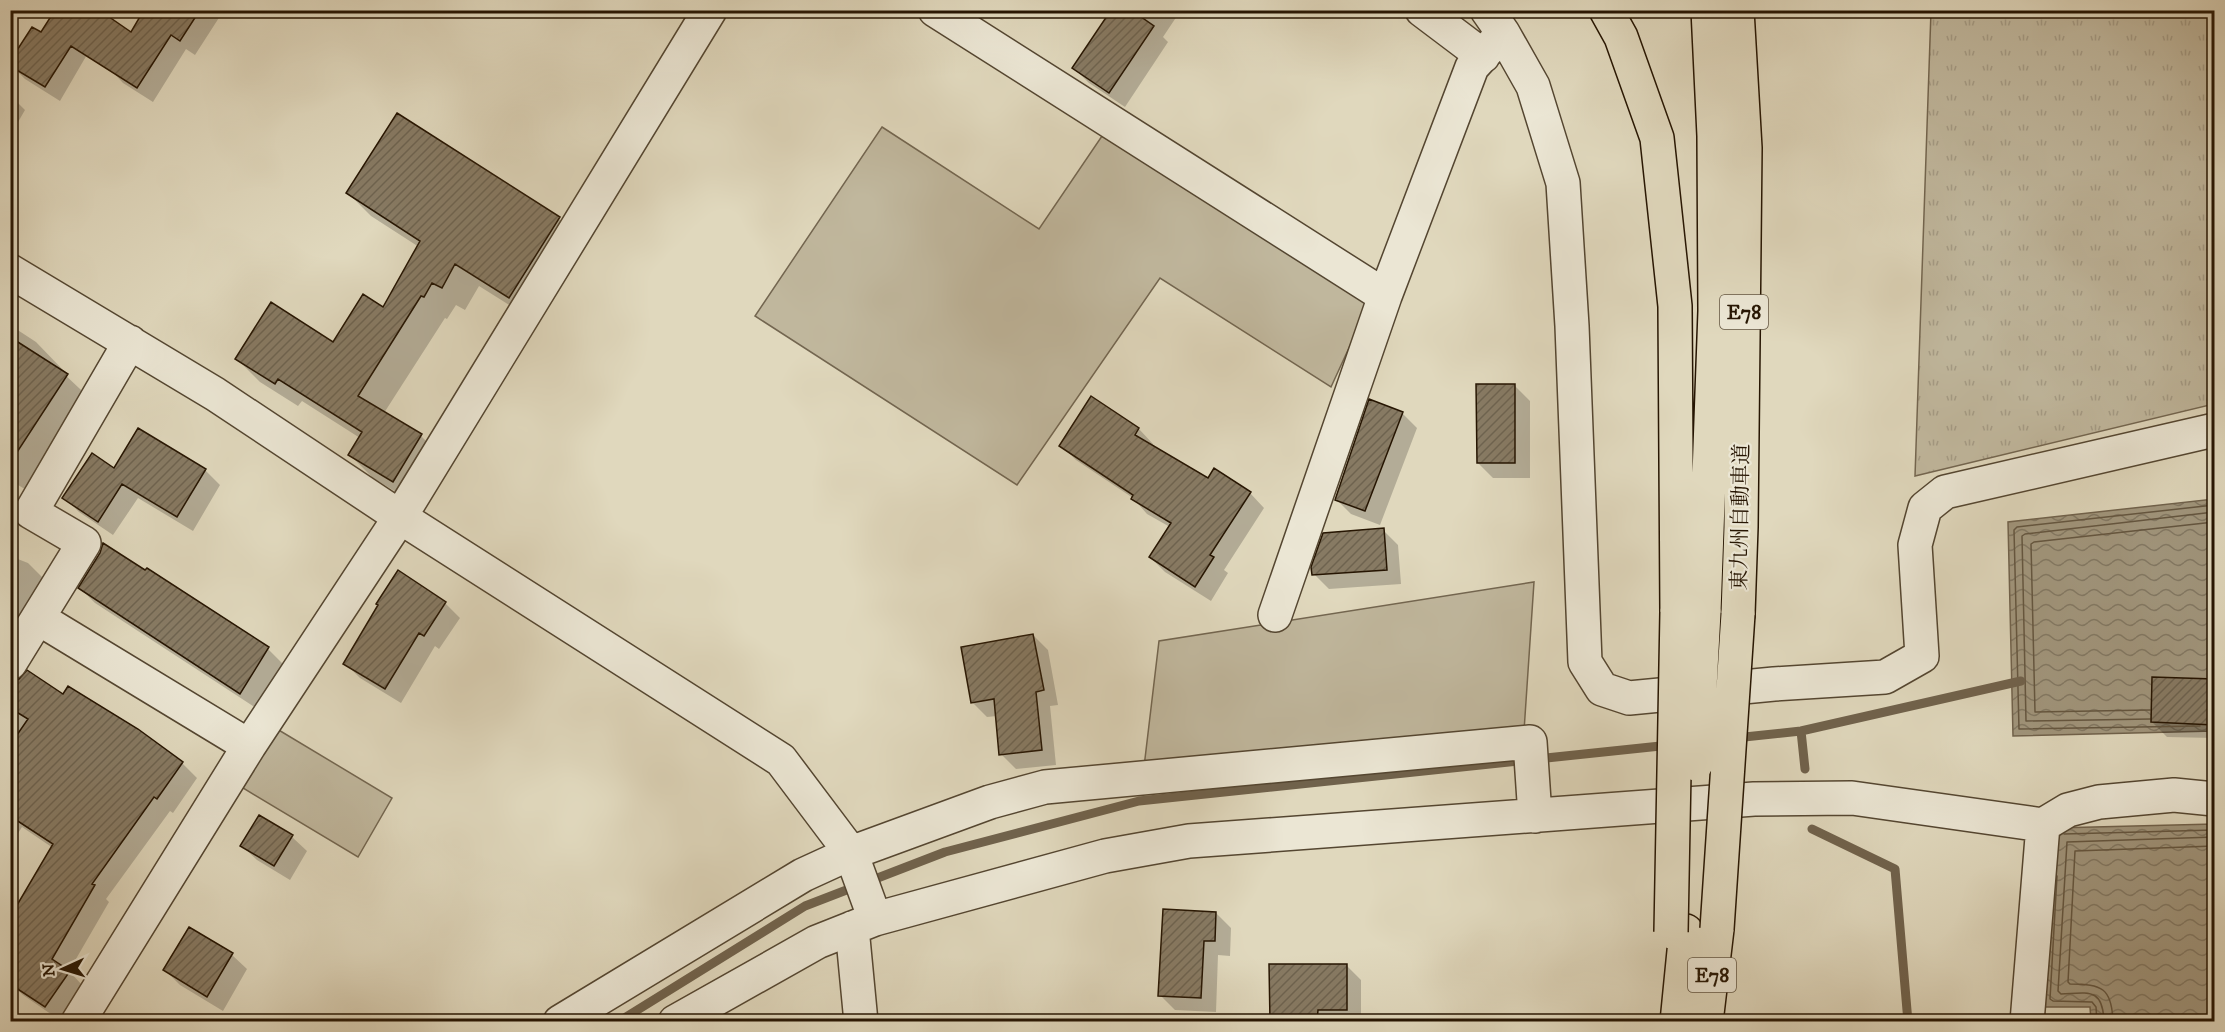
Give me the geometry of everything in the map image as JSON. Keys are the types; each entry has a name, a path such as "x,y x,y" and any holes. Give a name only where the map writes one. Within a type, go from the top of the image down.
{"highway":[{"path":"1606,10 1622,37 1657,138 1675,306 1691,612"},
{"name":"東九州自動車道","path":"1706,1022 1691,931 1691,612 1716,311 1714,136 1708,10"},
{"name":"東九州自動車道","path":"1677,1022 1738,614 1745,148 1737,10"},
{"path":"1745,148 1746,10"},
{"path":"1664,1022 1691,931"}],"street":[{"path":"78,1022 249,746 400,517 710,10"},
{"path":"935,10 1385,296"},
{"path":"1422,10 1491,33 1533,86 1563,183 1572,326 1585,662 1602,689 1629,698 1774,684 1885,677 1922,656 1915,544 1925,508 1945,492 2214,429"},
{"path":"1275,615 1385,296 1472,68 1491,33"},
{"path":"10,271 215,393 400,517 781,760 851,853 863,924 861,1022"},
{"path":"10,663 84,543 31,512 130,342"},
{"path":"38,618 249,746"},
{"path":"560,1022 802,875 851,853 990,802 1045,787 1530,742 1535,816"},
{"path":"675,1022 817,942 863,924 1105,856 1189,841 1754,799 1852,798 2043,825 2068,810 2099,802 2174,795 2214,799"},
{"path":"2027,1022 2043,825"}],"green space":[{"path":"1931,11 2214,11 2214,404 1915,476"},
{"path":"882,127 1039,229 1102,136 1371,300 1331,387 1160,278 1017,485 755,316"},
{"path":"1534,582 1524,731 1144,767 1159,641"},
{"path":"272,726 392,798 358,857 243,788"}],"water":[{"path":"2214,499 2214,731 2013,736 2008,522"},
{"path":"2214,824 2214,1021 2091,1021 2090,1007 2044,1007 2054,828"}],"building":[{"path":"55,10 99,10 131,32 141,15 134,10 200,10 180,41 171,35 137,88 71,46 45,87 10,66 10,61 32,27 41,32"},
{"path":"1111,10 1131,10 1154,26 1109,93 1072,68"},
{"path":"397,113 560,217 509,298 455,264 442,288 432,283 424,297 421,296 358,396 422,434 393,482 348,455 362,432 278,379 275,384 235,359 271,302 333,342 363,294 383,307 420,241 346,193"},
{"path":"10,337 68,374 10,463"},
{"path":"1476,384 1515,384 1515,463 1477,463"},
{"path":"1091,396 1139,428 1135,435 1208,478 1214,468 1251,492 1210,555 1214,557 1195,587 1149,557 1171,523 1131,499 1133,495 1059,446"},
{"path":"1369,399 1403,412 1365,511 1335,500"},
{"path":"138,428 206,469 177,517 122,484 98,522 62,498 92,453 114,468"},
{"path":"1384,528 1387,570 1312,575 1311,567 1323,533"},
{"path":"103,543 145,570 147,568 269,647 240,694 78,588 100,553"},
{"path":"398,570 446,602 424,636 419,633 385,689 343,664 378,605 376,604"},
{"path":"1033,634 1044,690 1036,692 1042,750 999,755 994,699 971,703 961,647"},
{"path":"27,670 63,694 68,686 138,729 183,762 157,799 154,797 92,884 95,885 52,959 70,971 45,1007 10,984 10,917 53,844 10,816 10,745 28,719 10,708 10,682 19,679"},
{"path":"2152,677 2214,679 2214,725 2151,722"},
{"path":"259,815 293,835 274,866 240,846"},
{"path":"1163,909 1216,912 1215,941 1204,941 1201,998 1158,996"},
{"path":"189,927 233,953 207,997 163,970"},
{"path":"1269,964 1347,964 1347,1010 1318,1010 1317,1022 1270,1022"}],"waterway":[{"path":"1735,738 1801,731 2021,681"},
{"path":"1801,731 1805,769"},
{"path":"618,1022 805,906 945,852 1139,801 1670,745"},
{"path":"1812,829 1895,869 1908,1022"}]}
